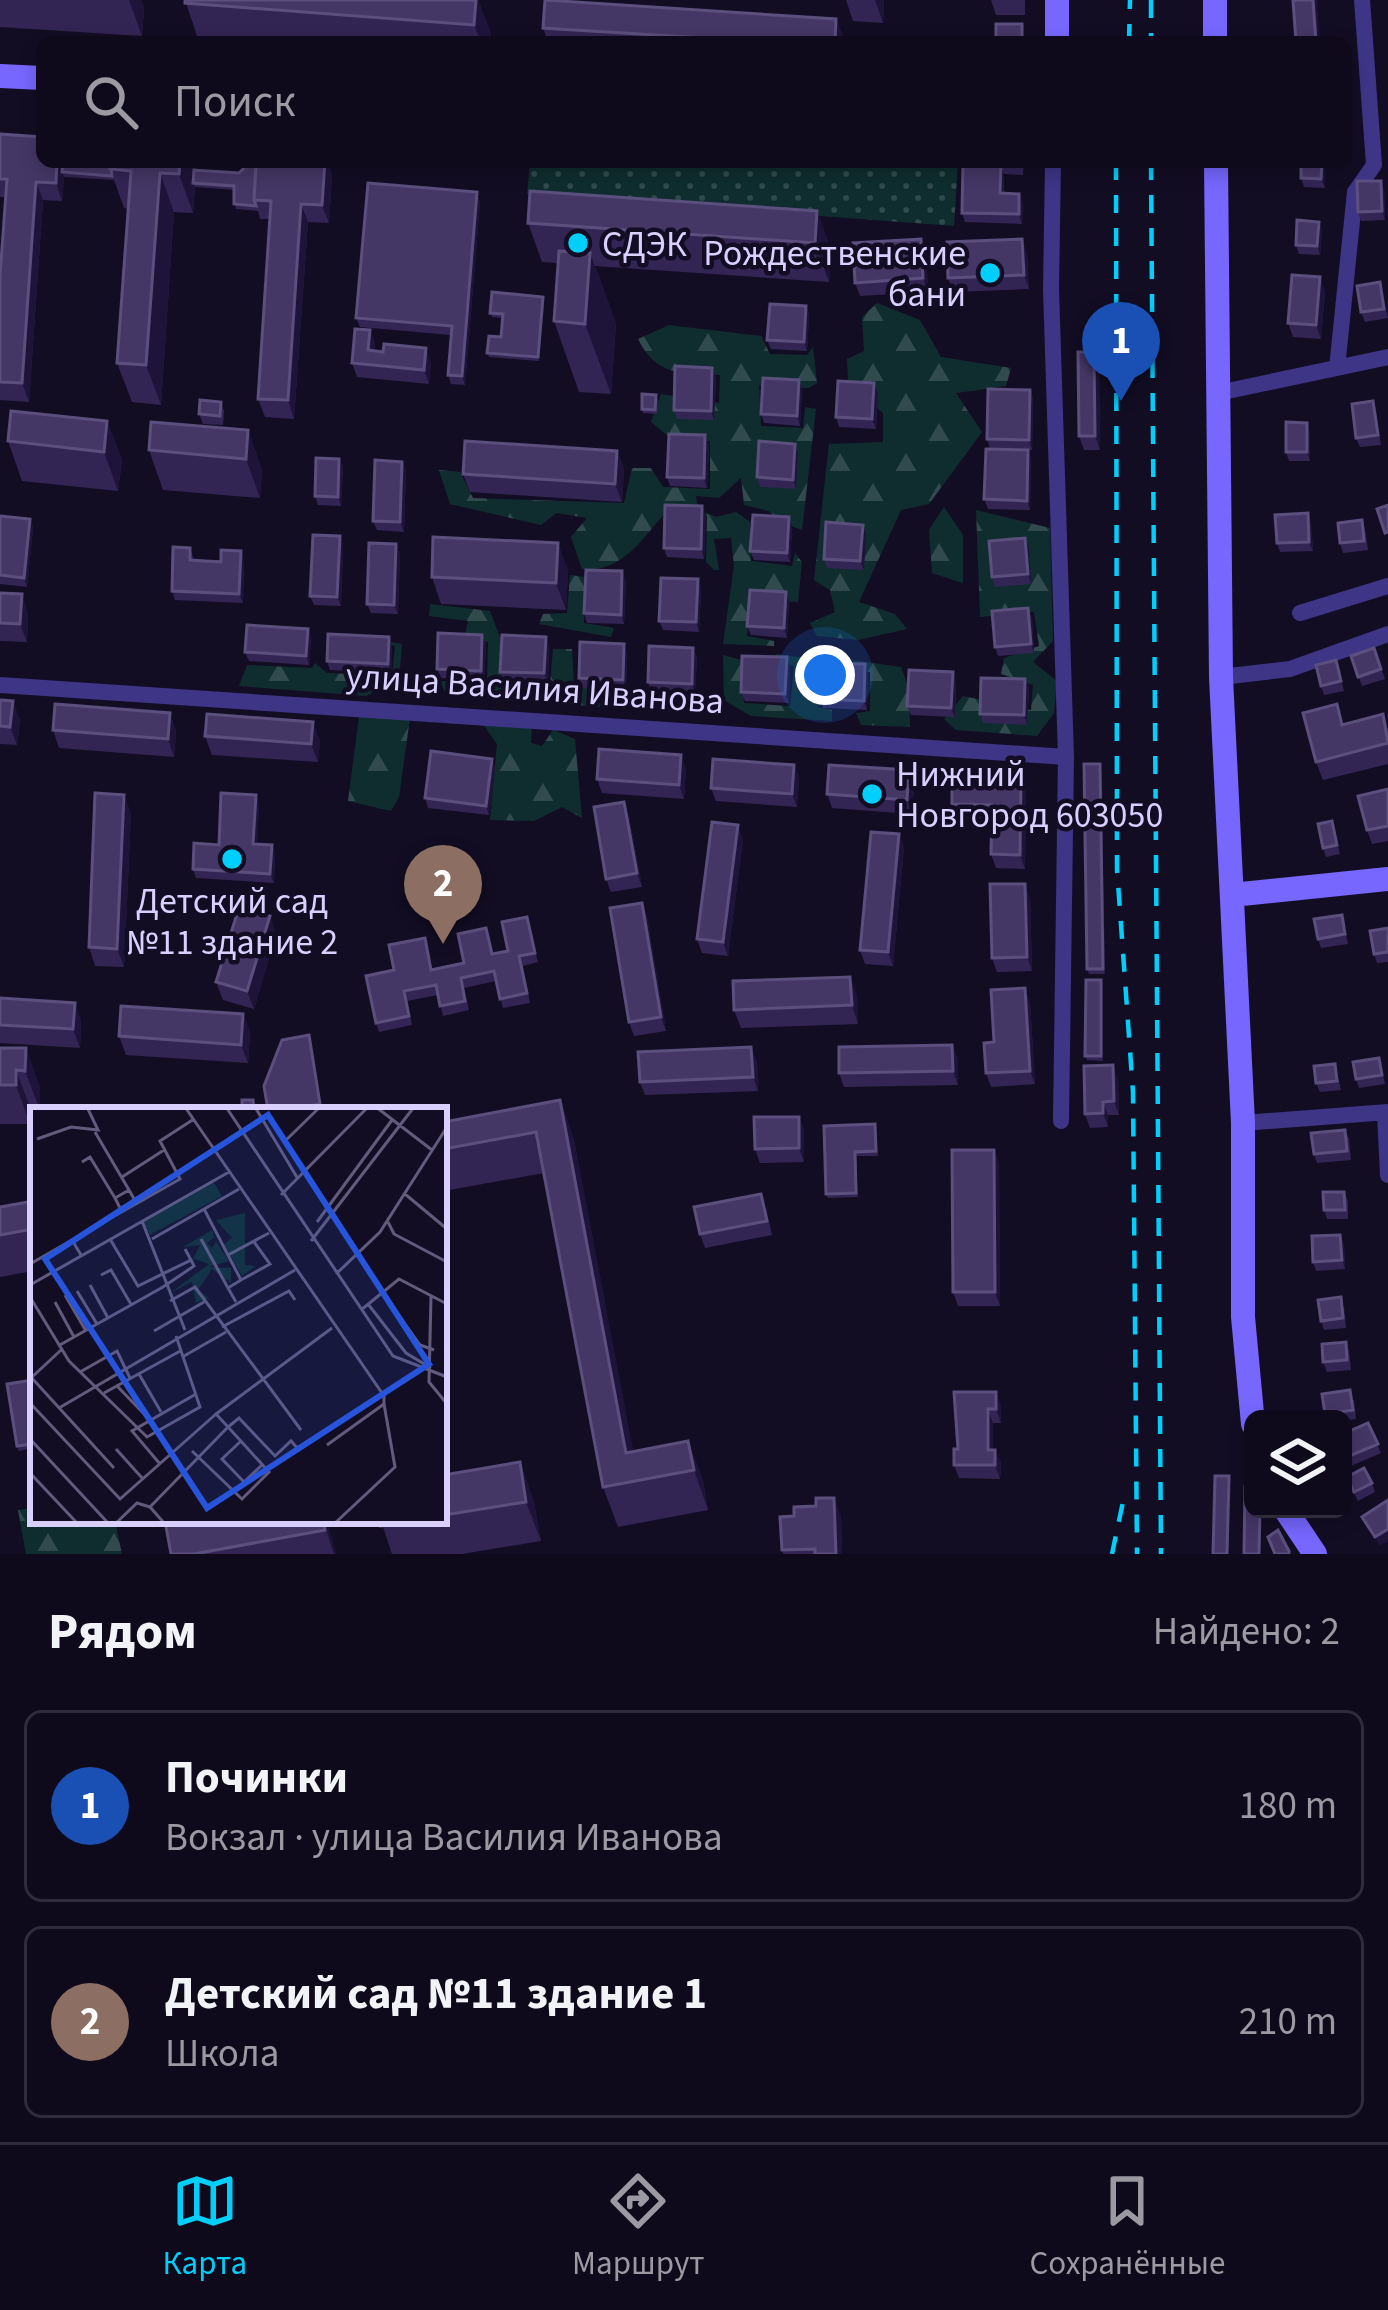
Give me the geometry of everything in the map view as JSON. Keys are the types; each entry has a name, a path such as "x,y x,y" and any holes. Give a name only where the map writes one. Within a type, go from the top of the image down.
{"street":[{"path":"1057,0 1057,36"},
{"path":"1215,0 1215,36"},
{"path":"1336,368 1355,192 1381,165 1362,0"},
{"path":"0,76 36,78"},
{"path":"1053,168 1052,289 1066,757 1061,1121"},
{"path":"1216,168 1221,677 1243,1123 1243,1318 1252,1410"},
{"path":"1218,393 1388,357"},
{"path":"1300,614 1388,586"},
{"path":"1221,677 1290,669 1388,634"},
{"name":"улица Василия Иванова","path":"0,685 1066,757"},
{"path":"1232,895 1388,879"},
{"path":"1243,1123 1387,1112 1388,1175"},
{"path":"1291,1518 1315,1554"}],"green space":[{"path":"529,168 958,168 954,226 527,194"},
{"path":"877,303 920,320 941,357 1011,368 1006,386 956,393 982,432 929,504 901,510 859,602 895,614 907,629 858,640 817,636 810,623 835,612 830,590 814,580 829,444 883,442 883,413 848,382 847,359 864,351 862,317"},
{"path":"669,325 761,336 770,354 807,355 813,347 817,383 809,388 759,385 761,426 803,428 805,407 816,409 802,530 775,520 769,511 744,505 741,478 719,498 696,496 698,510 716,517 736,512 750,522 751,561 792,566 795,553 802,562 798,602 750,599 747,636 774,641 774,646 723,644 734,566 731,538 714,539 719,570 714,570 706,562 707,516 666,512 620,560 582,569 571,537 587,518 556,513 541,525 450,504 439,470 460,472 473,498 624,503 632,468 651,468 663,487 710,489 710,441 669,437 651,422 661,394 719,403 720,375 662,367 645,351 638,339"},
{"path":"944,507 963,535 963,583 932,573 929,530"},
{"path":"976,510 1050,528 1053,641 1033,662 1057,681 1054,713 1037,736 956,730 944,719 963,696 1031,710 1033,685 1001,674 1004,658 1039,646 1034,612 980,617"},
{"path":"570,575 585,577 584,623 614,628 611,637 539,624 543,614 567,613"},
{"path":"430,604 490,611 501,640 501,683 550,685 553,649 572,649 574,685 672,697 671,712 447,696 440,681 487,682 488,642 465,635 468,621 429,616"},
{"path":"345,633 402,644 399,680 366,696 239,686 247,665 312,668 315,663 327,673 392,676 395,646 346,638"},
{"path":"776,654 815,659 818,707 832,710 832,721 751,716 724,700 723,655 741,660 744,703 790,706 794,666 774,662"},
{"path":"853,660 901,667 909,689 910,727 861,725 856,713 870,711 870,672 854,671"},
{"path":"359,717 410,718 399,797 391,811 348,801"},
{"path":"480,720 532,726 531,743 542,746 553,730 575,739 582,818 562,807 534,821 490,820 497,744"},
{"path":"30,1508 30,1524 116,1524 122,1554 26,1554 18,1510"}],"building":[{"path":"185,0 476,0 474,25"},
{"path":"545,0 836,19 835,36 671,36 543,28"},
{"path":"1293,0 1313,0 1316,36 1296,36"},
{"path":"996,24 1022,24 1022,36 996,36"},
{"path":"0,134 36,137 36,168 57,168 56,183 36,182 22,383 0,382 0,276 7,179 0,179"},
{"path":"62,168 111,168 112,176 62,172"},
{"path":"180,168 179,174 160,173 146,365 117,363 131,171 110,169"},
{"path":"256,168 325,168 322,205 301,204 288,400 258,399 271,201 254,200"},
{"path":"256,168 256,206 234,204 234,186 193,183 194,170 239,173"},
{"path":"963,168 1001,168 1000,193 1019,194 1019,214 962,213"},
{"path":"1301,168 1322,168 1321,179 1301,178"},
{"path":"1357,181 1381,181 1382,211 1358,212"},
{"path":"368,183 477,192 462,376 448,375 452,326 356,318"},
{"path":"530,191 817,211 815,243 528,223"},
{"path":"1297,220 1319,222 1317,246 1296,245"},
{"path":"921,239 923,278 855,283 853,243"},
{"path":"1022,239 1024,275 948,278 947,242"},
{"path":"559,251 590,253 585,324 554,321"},
{"path":"1292,275 1320,277 1316,325 1288,323"},
{"path":"1380,282 1384,309 1361,312 1357,286"},
{"path":"492,292 543,297 538,357 487,353 489,336 501,337 503,314 490,313"},
{"path":"770,304 806,306 804,342 767,340"},
{"path":"355,329 370,330 368,350 383,352 384,344 426,348 424,370 352,363"},
{"path":"1078,352 1094,352 1095,436 1079,436"},
{"path":"675,366 712,368 711,411 674,410"},
{"path":"763,378 799,380 797,416 761,414"},
{"path":"838,381 874,383 872,419 836,417"},
{"path":"988,389 1030,390 1029,440 987,439"},
{"path":"642,394 656,395 655,410 642,409"},
{"path":"200,400 221,402 220,416 199,414"},
{"path":"1373,401 1378,435 1356,438 1352,404"},
{"path":"11,411 107,421 104,452 8,441"},
{"path":"151,422 248,430 246,459 149,450"},
{"path":"1286,422 1307,423 1307,452 1286,452"},
{"path":"669,434 705,435 704,478 667,477"},
{"path":"465,441 617,451 615,484 463,474"},
{"path":"759,441 795,444 793,480 757,477"},
{"path":"986,449 1028,450 1027,501 984,499"},
{"path":"316,458 339,459 338,497 315,496"},
{"path":"375,460 402,462 400,522 373,521"},
{"path":"665,505 702,506 701,549 664,548"},
{"path":"1388,505 1388,532 1385,533 1377,509"},
{"path":"1308,513 1309,542 1277,543 1275,515"},
{"path":"753,515 789,517 787,553 750,551"},
{"path":"0,516 30,519 24,578 0,575"},
{"path":"1362,520 1364,541 1340,543 1338,523"},
{"path":"826,522 863,525 860,561 824,559"},
{"path":"313,535 340,536 337,597 310,596"},
{"path":"433,537 558,543 556,583 432,577"},
{"path":"1025,538 1028,574 992,577 989,541"},
{"path":"369,543 396,544 394,605 367,604"},
{"path":"173,547 190,548 190,560 221,562 221,550 241,551 239,594 172,591"},
{"path":"586,570 622,571 621,615 584,613"},
{"path":"661,578 698,579 696,622 659,621"},
{"path":"750,590 786,592 784,628 747,626"},
{"path":"0,593 22,594 20,624 0,623"},
{"path":"1028,608 1031,644 995,647 992,611"},
{"path":"247,625 308,629 306,656 245,652"},
{"path":"438,633 482,635 481,671 437,669"},
{"path":"328,634 389,637 388,664 327,661"},
{"path":"502,635 546,637 544,673 500,672"},
{"path":"580,642 624,644 623,680 579,678"},
{"path":"649,646 693,648 692,684 648,682"},
{"path":"1374,648 1381,669 1358,677 1351,656"},
{"path":"742,656 787,657 785,694 741,692"},
{"path":"1336,660 1341,681 1321,686 1316,665"},
{"path":"821,663 865,664 864,701 820,699"},
{"path":"909,670 953,672 951,708 907,706"},
{"path":"981,678 1025,679 1024,715 980,714"},
{"path":"0,700 13,701 10,727 0,726"},
{"path":"55,704 170,713 168,739 53,730"},
{"path":"1337,704 1342,725 1383,714 1388,743 1316,762 1303,713"},
{"path":"207,714 313,722 311,744 205,736"},
{"path":"599,749 681,755 679,785 597,779"},
{"path":"431,751 492,759 486,806 425,798"},
{"path":"713,759 794,765 792,794 711,788"},
{"path":"1084,764 1100,764 1103,969 1087,969"},
{"path":"829,765 909,770 907,800 827,794"},
{"path":"952,778 1021,779 1020,855 991,854 992,805 952,804"},
{"path":"1388,789 1388,826 1367,830 1358,796"},
{"path":"95,793 124,795 117,949 89,947"},
{"path":"221,793 256,795 253,844 272,845 270,874 193,869 194,843 219,845"},
{"path":"624,802 637,873 606,879 594,807"},
{"path":"1332,821 1337,845 1323,848 1318,824"},
{"path":"712,822 738,825 723,942 697,939"},
{"path":"871,832 899,834 888,952 860,950"},
{"path":"990,884 1025,884 1027,957 992,958"},
{"path":"642,903 661,1017 629,1022 610,908"},
{"path":"239,907 270,916 247,991 216,982"},
{"path":"1342,915 1345,934 1318,939 1314,919"},
{"path":"527,917 535,953 519,956 527,993 500,999 494,971 461,978 465,1001 440,1006 436,985 404,991 409,1016 376,1023 366,976 394,970 389,945 425,938 431,970 464,963 458,934 486,928 492,954 508,951 502,922"},
{"path":"1388,928 1388,952 1374,954 1370,931"},
{"path":"850,977 852,1005 734,1010 733,981"},
{"path":"1086,980 1101,980 1101,1056 1085,1056"},
{"path":"1025,988 1030,1071 986,1073 984,1043 994,1042 991,990"},
{"path":"0,998 75,1003 73,1029 0,1025"},
{"path":"121,1006 243,1014 241,1045 119,1036"},
{"path":"309,1035 320,1104 268,1107 264,1086 282,1040"},
{"path":"952,1045 953,1071 839,1073 839,1047"},
{"path":"751,1047 753,1077 640,1082 638,1052"},
{"path":"0,1048 26,1048 25,1071 16,1070 16,1085 0,1085"},
{"path":"1379,1058 1382,1075 1356,1079 1353,1062"},
{"path":"1335,1064 1337,1081 1316,1083 1314,1066"},
{"path":"1113,1065 1114,1101 1103,1102 1103,1113 1085,1114 1084,1066"},
{"path":"560,1100 626,1453 688,1441 694,1470 603,1487 536,1132 447,1148 447,1121"},
{"path":"754,1117 799,1117 799,1148 755,1149"},
{"path":"875,1124 876,1151 855,1152 856,1193 826,1194 824,1126"},
{"path":"1345,1130 1347,1151 1314,1154 1311,1133"},
{"path":"952,1150 994,1150 995,1292 953,1292"},
{"path":"1323,1192 1344,1192 1345,1210 1324,1210"},
{"path":"761,1194 767,1221 700,1234 694,1207"},
{"path":"30,1202 30,1230 0,1235 0,1207"},
{"path":"1340,1235 1342,1260 1313,1262 1312,1236"},
{"path":"1341,1297 1343,1318 1321,1321 1318,1300"},
{"path":"1346,1342 1347,1360 1323,1362 1322,1344"},
{"path":"30,1380 30,1444 17,1446 7,1384"},
{"path":"1350,1390 1353,1410 1324,1410 1322,1394"},
{"path":"954,1392 996,1392 996,1409 988,1409 988,1450 995,1450 995,1465 954,1465 954,1449 958,1449"},
{"path":"1368,1423 1378,1444 1352,1455 1352,1430"},
{"path":"520,1462 526,1502 447,1515 447,1474"},
{"path":"1364,1468 1372,1483 1354,1492 1352,1474"},
{"path":"1215,1476 1229,1476 1227,1554 1213,1554"},
{"path":"816,1498 834,1498 836,1554 782,1550 780,1517 794,1516 794,1507 816,1506"},
{"path":"1388,1500 1388,1529 1375,1537 1362,1517"},
{"path":"1245,1518 1260,1518 1259,1554 1244,1554"},
{"path":"166,1524 324,1524 325,1530 194,1554 171,1554"},
{"path":"1278,1530 1289,1554 1275,1554 1268,1537"}],"railway":[{"path":"1129,36 1130,0"},
{"path":"1151,0 1151,36"},
{"path":"1116,168 1117,869 1133,1092 1137,1554"},
{"path":"1151,168 1161,1554"},
{"path":"1112,1554 1124,1497"}],"place":[{"name":"СДЭК","path":"578,243"},
{"name":"Рождественские бани","path":"990,273"},
{"name":"Починки","path":"1121,401"},
{"name":"Нижний Новгород 603050","path":"872,794"},
{"name":"Детский сад №11 здание 2","path":"232,859"},
{"name":"Детский сад №11 здание 1","path":"443,944"}]}
